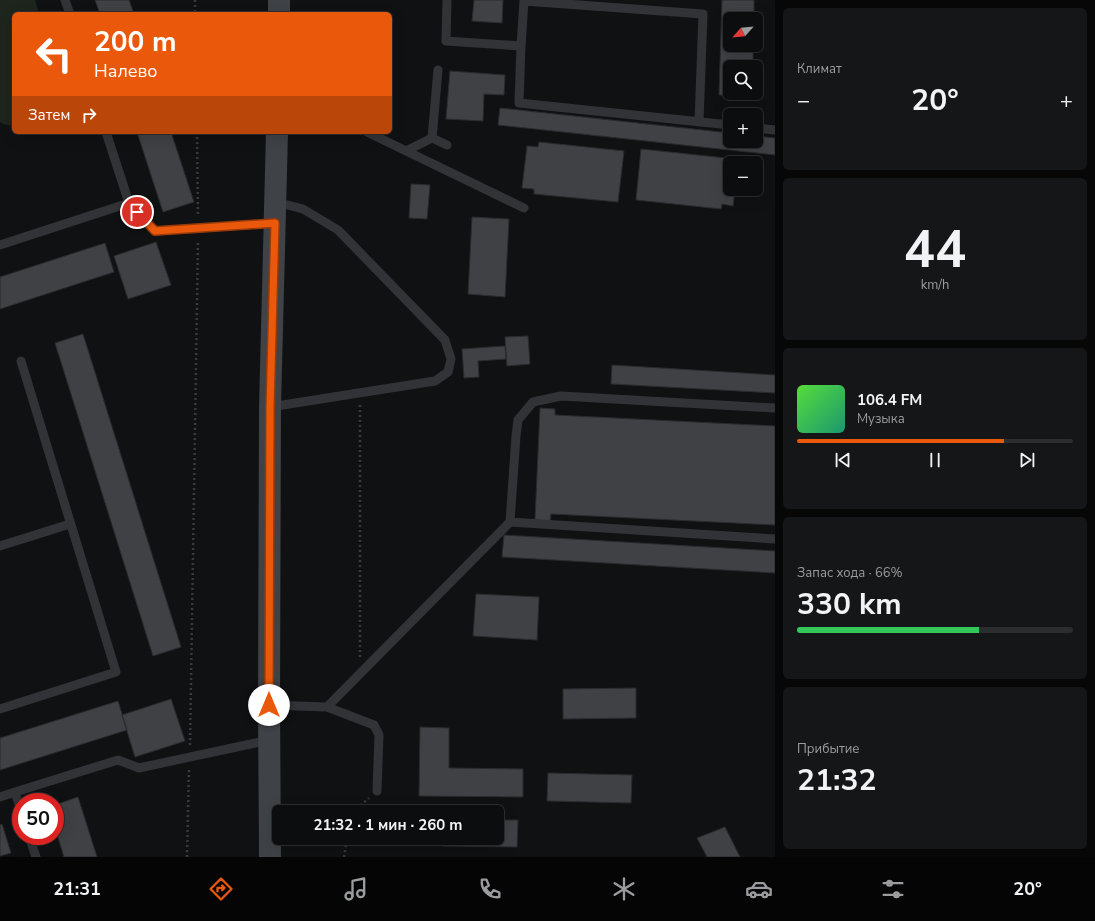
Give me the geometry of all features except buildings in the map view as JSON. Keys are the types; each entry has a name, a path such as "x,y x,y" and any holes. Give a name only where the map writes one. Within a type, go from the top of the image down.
{"main road":[{"path":"279,0 279,12"},
{"path":"270,857 270,408 277,134"}],"lane":[{"path":"65,0 69,12"},
{"path":"447,0 446,41 521,46"},
{"path":"699,122 704,14 633,4 524,1 519,103 699,122 723,124"},
{"path":"432,138 438,70"},
{"path":"763,129 775,130"},
{"path":"107,134 128,203 155,231 198,228 275,212 303,209 338,230 445,340 451,359 448,372 435,381 270,408"},
{"path":"371,134 524,208"},
{"path":"432,138 447,145"},
{"path":"406,151 432,138"},
{"path":"0,245 128,203"},
{"path":"0,709 116,672 21,361"},
{"path":"327,707 510,522 518,420 533,402 561,396 775,408"},
{"path":"510,522 775,539"},
{"path":"0,546 70,524"},
{"path":"269,705 327,707 374,725 379,735 377,791"},
{"path":"0,797 118,760 139,768 269,740"},
{"path":"32,845 36,857"}],"path":[{"path":"195,0 195,12"},
{"path":"188,857 198,228 197,134"},
{"path":"360,393 360,674"},
{"path":"361,805 377,791"},
{"path":"344,857 346,845"}],"shaded area":[{"path":"0,0 35,0 38,12 12,12 12,126 0,122"}],"route":[{"path":"137,212 155,231 275,223 270,408 269,705"}]}
